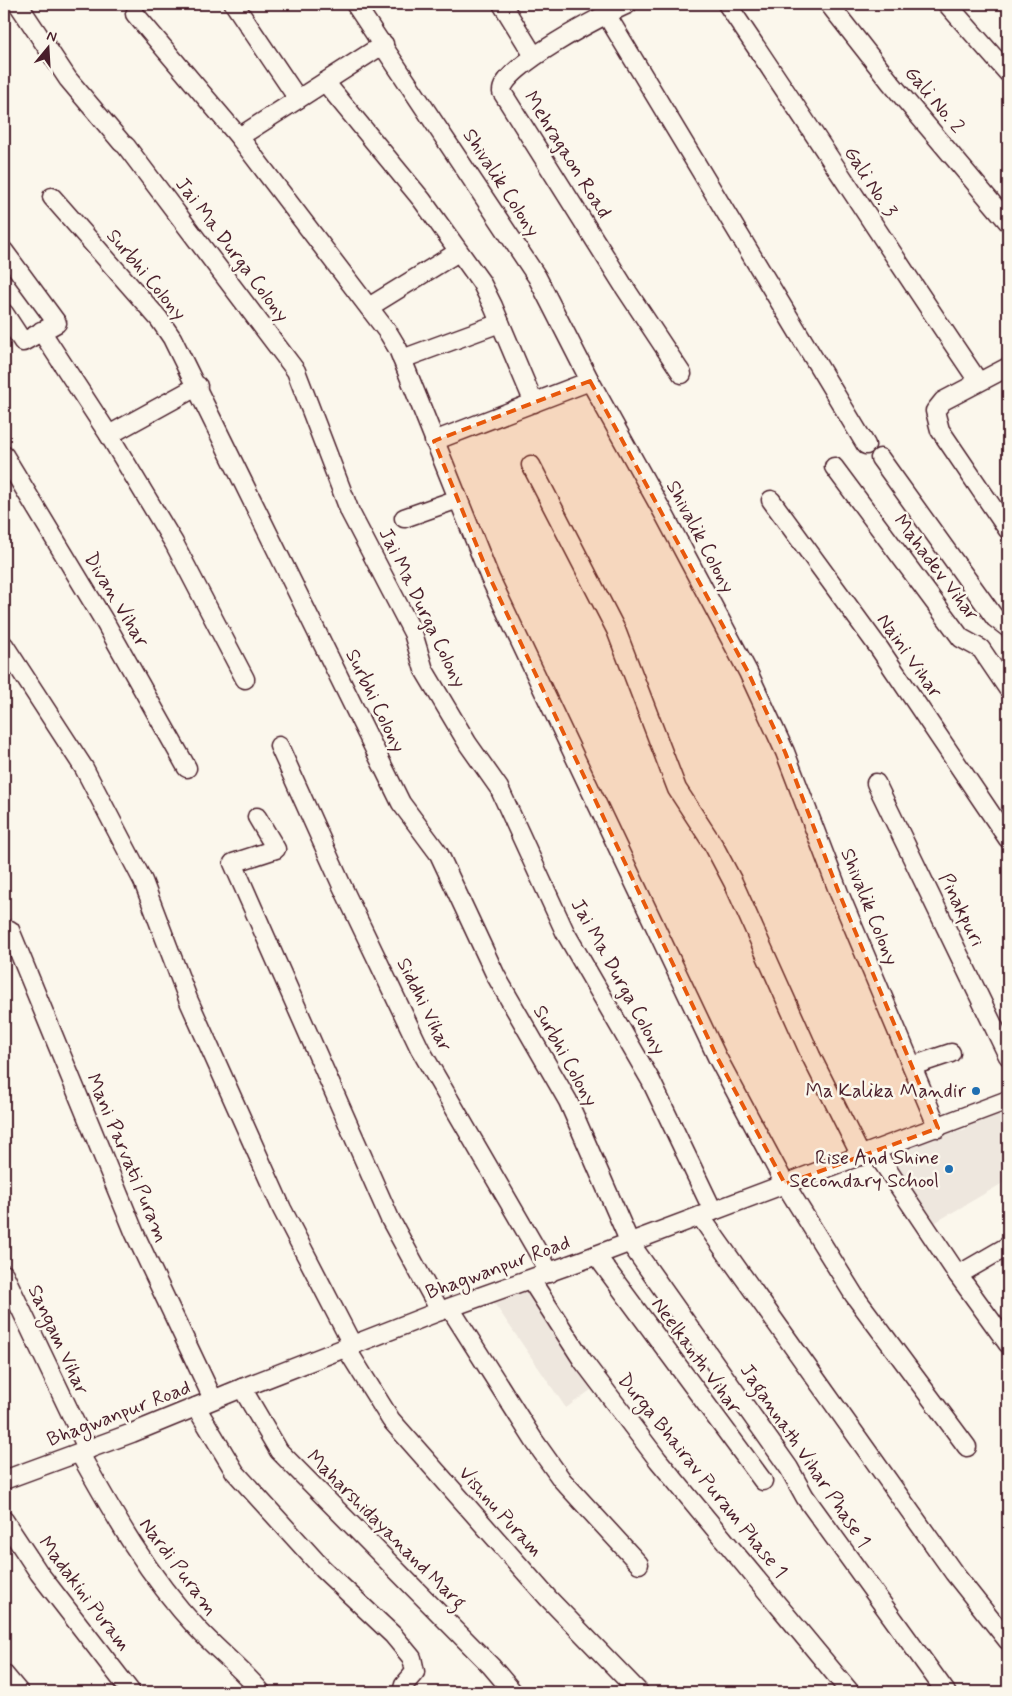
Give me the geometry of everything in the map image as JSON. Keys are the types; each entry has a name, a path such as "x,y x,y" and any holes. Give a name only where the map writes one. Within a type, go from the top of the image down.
{"street":[{"name":"Jai Ma Durga Colony","path":"18,4 68,79 124,145 296,371 350,512 413,633 424,670 468,744 499,788 565,932 651,1081 706,1214 954,1573 1008,1641"},
{"path":"234,4 298,99"},
{"name":"Shivalik Colony","path":"355,4 384,44 538,277 590,381 748,672 785,752 839,893 938,1128"},
{"path":"502,4 534,56"},
{"name":"Mehragaon Road","path":"628,4 606,14 534,56 504,82 502,92 625,288 682,374"},
{"name":"Gali No. 3","path":"727,4 884,243 978,381"},
{"name":"Gali No. 2","path":"829,4 891,83 1008,222"},
{"path":"947,4 1008,73"},
{"path":"134,14 239,137 389,334 402,359 490,578 717,1057 784,1184 854,1295 967,1447"},
{"path":"606,14 866,445"},
{"path":"239,137 384,44"},
{"path":"325,82 422,200 480,282 500,323 534,403"},
{"name":"Surbhi Colony","path":"52,197 159,319 172,338 198,386 402,803 439,854 496,976 568,1101 630,1243"},
{"path":"4,250 57,323 23,342 4,313"},
{"path":"369,307 458,252"},
{"path":"402,359 500,323"},
{"path":"41,331 109,435 174,543 246,679"},
{"path":"1005,374 978,381 943,401 935,412 940,430 1008,530"},
{"path":"434,441 590,381"},
{"path":"109,435 198,386"},
{"name":"Divan Vihar","path":"4,455 106,624 187,768"},
{"path":"880,458 995,618 1008,628"},
{"path":"531,465 616,630 677,789 714,846 733,882 810,1056 868,1154 1008,1344"},
{"name":"Mahadev Vihar","path":"834,467 961,638 981,649 1008,689"},
{"path":"404,518 458,499"},
{"name":"Naini Vihar","path":"772,500 879,648 1008,839"},
{"name":"Vishnu Puram","path":"4,645 84,768 143,881 188,999 282,1209 349,1347 391,1420 548,1598 639,1692"},
{"name":"Siddhi Vihar","path":"279,746 342,886 420,1049 550,1272"},
{"name":"Pinakpuri","path":"876,782 1008,1056"},
{"path":"258,817 276,849 233,863 390,1219 445,1310 562,1480 639,1564"},
{"name":"Mani Parvati Puram","path":"10,930 135,1234 213,1400"},
{"path":"912,1066 951,1052"},
{"name":"Bhagwanpur Road","path":"4,1480 84,1452 242,1388 445,1310 531,1280 1008,1100"},
{"name":"Jagannath Vihar Phase 1","path":"630,1243 789,1468 806,1497 946,1692"},
{"path":"958,1275 1008,1246"},
{"name":"Neelkanth Vihar","path":"596,1255 763,1481"},
{"name":"Sangam Vihar","path":"4,1274 84,1452"},
{"name":"Durga Bhairav Puram Phase 1","path":"531,1280 583,1361 658,1460 850,1692"},
{"name":"Maharshidayanand Marg","path":"242,1388 284,1457 491,1666 513,1692"},
{"path":"196,1407 235,1472 323,1569 393,1635 412,1658 415,1672 404,1685 402,1692"},
{"name":"Nardi Puram","path":"84,1452 127,1537 160,1582 197,1628 247,1675 262,1692"},
{"name":"Madakini Puram","path":"4,1520 55,1595 131,1692"},
{"path":"4,1674 19,1692"}],"highlighted area":[{"path":"590,381 748,672 785,752 839,893 938,1128 785,1184 717,1057 490,578 434,441"}],"shaded area":[{"name":"Rise And Shine Secondary School","path":"1008,1107 1008,1180 929,1226 882,1157 955,1129 958,1132 968,1128 968,1124"},
{"path":"527,1287 595,1387 566,1408 492,1300"}],"place":[{"name":"Ma Kalika Mandir","path":"976,1091"},
{"name":"Rise And Shine Secondary School","path":"949,1169"}]}
